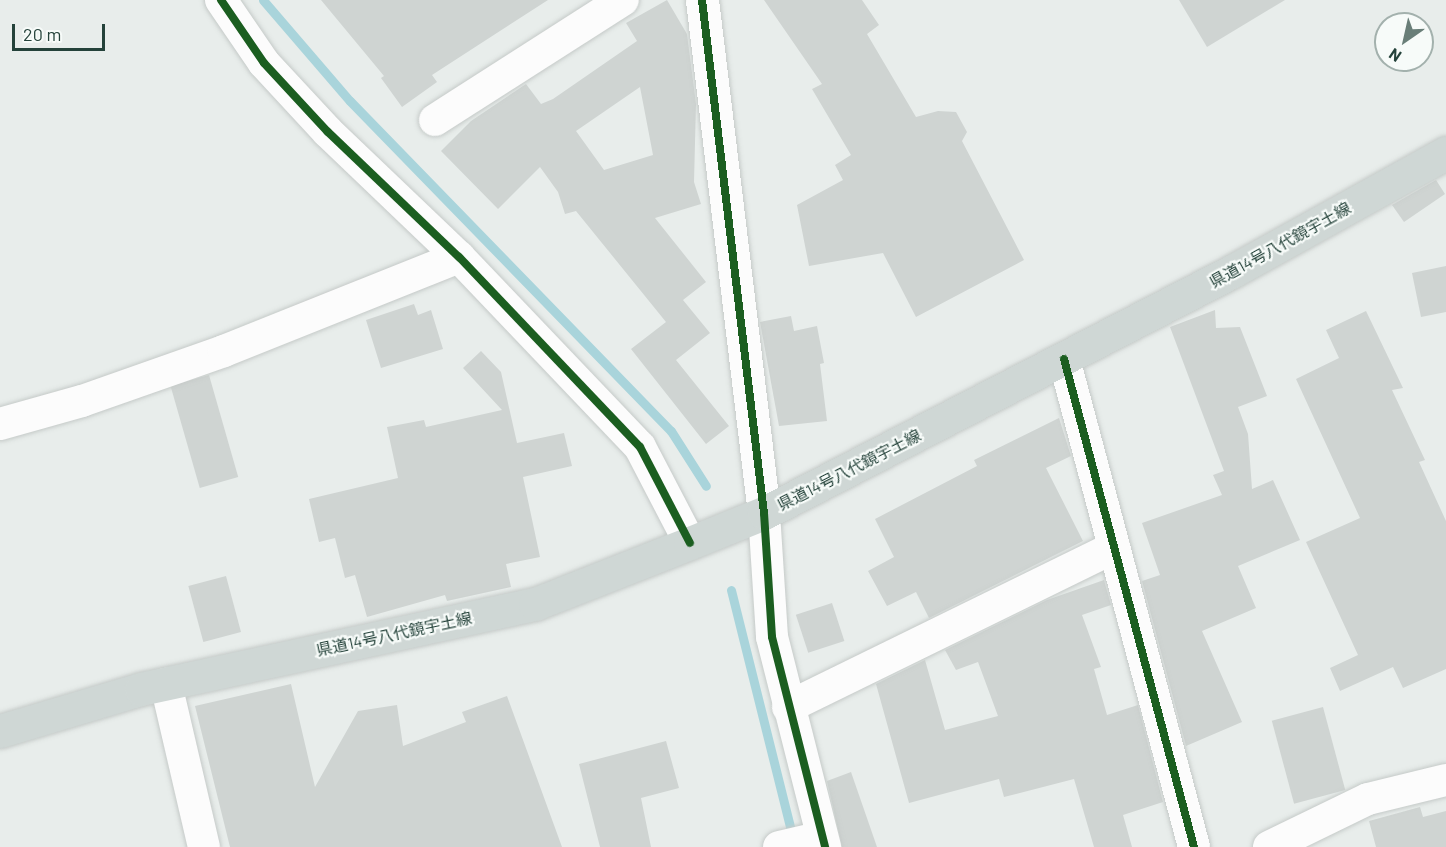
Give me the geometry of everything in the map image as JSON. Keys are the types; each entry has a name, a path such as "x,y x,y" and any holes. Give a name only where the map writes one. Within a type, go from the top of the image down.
{"main road":[{"name":"県道14号八代鏡宇土線","path":"0,731 166,684 535,604 690,543 764,513 1231,273 1446,153"}],"street":[{"path":"221,0 264,63 328,132 459,257 640,447 690,543"},
{"path":"435,120 623,0"},
{"path":"702,0 764,513 772,638 820,841 779,847"},
{"path":"0,424 82,401 224,351 459,257"},
{"path":"1064,358 1194,847"},
{"path":"788,708 1114,547"},
{"path":"166,684 204,847"},
{"path":"1269,847 1368,799 1446,780"}],"building":[{"path":"321,0 548,0 432,75 437,82 402,107 381,78 384,76"},
{"path":"667,0 687,34 696,104 694,182 701,204 655,218 706,282 683,300 710,333 676,360 729,426 706,444 631,349 666,322 576,211 565,214 558,192 540,167 498,209 441,151 471,121 526,84 541,104 553,99 637,41 626,23","holes":["640,87 653,155 604,170 576,131"]},
{"path":"764,0 862,0 879,25 867,34 916,117 938,111 956,112 967,132 962,141 1024,260 916,317 883,253 809,266 797,205 843,180 835,165 851,155 812,89 822,84"},
{"path":"1179,0 1285,0 1207,47"},
{"path":"1436,180 1445,194 1404,222 1392,205"},
{"path":"1446,266 1446,312 1421,317 1412,273"},
{"path":"414,304 418,315 431,310 443,349 381,368 366,320"},
{"path":"1215,310 1216,328 1240,327 1267,396 1238,407 1248,434 1252,489 1273,480 1300,540 1238,566 1256,608 1202,631 1242,722 1186,746 1142,581 1160,575 1142,523 1222,495 1213,475 1224,471 1170,327"},
{"path":"1366,311 1403,388 1392,390 1425,460 1419,462 1446,521 1446,669 1403,688 1393,667 1340,691 1330,668 1358,655 1306,542 1360,518 1296,379 1339,358 1326,330"},
{"path":"791,316 794,331 817,326 824,363 820,364 827,421 779,426 760,322"},
{"path":"481,351 501,372 517,443 564,433 572,466 523,477 540,557 506,564 511,587 447,601 445,595 367,617 355,575 345,578 335,538 319,542 309,499 398,478 387,427 424,420 426,427 502,410 463,368"},
{"path":"209,375 238,477 200,488 171,386"},
{"path":"1059,418 1071,456 1046,468 1083,541 929,618 916,592 887,606 868,571 894,557 875,519 977,466 974,460"},
{"path":"226,576 241,632 203,642 188,586"},
{"path":"1104,580 1111,605 1082,615 1101,667 1094,669 1107,715 1138,705 1163,802 1123,815 1132,847 1094,847 1074,779 1004,797 999,779 909,803 876,684 925,660 945,730 998,716 978,662 956,670 945,650 1047,600"},
{"path":"832,603 844,641 808,653 796,615"},
{"path":"291,684 315,787 358,711 397,705 403,746 466,722 462,712 507,696 562,847 230,847 195,706"},
{"path":"1323,707 1345,790 1294,804 1272,721"},
{"path":"666,741 679,788 641,798 651,847 600,847 579,764"},
{"path":"851,772 877,847 842,847 827,781"},
{"path":"1420,807 1423,817 1446,811 1446,847 1376,847 1369,821"}],"waterway":[{"path":"263,0 350,101 671,431 706,486"},
{"path":"731,590 793,838"}],"cycle path":[{"path":"221,0 264,63 328,132 459,257 640,447 690,543"},
{"path":"702,0 764,513 772,637 825,847"},
{"path":"1064,359 1194,847"}]}
